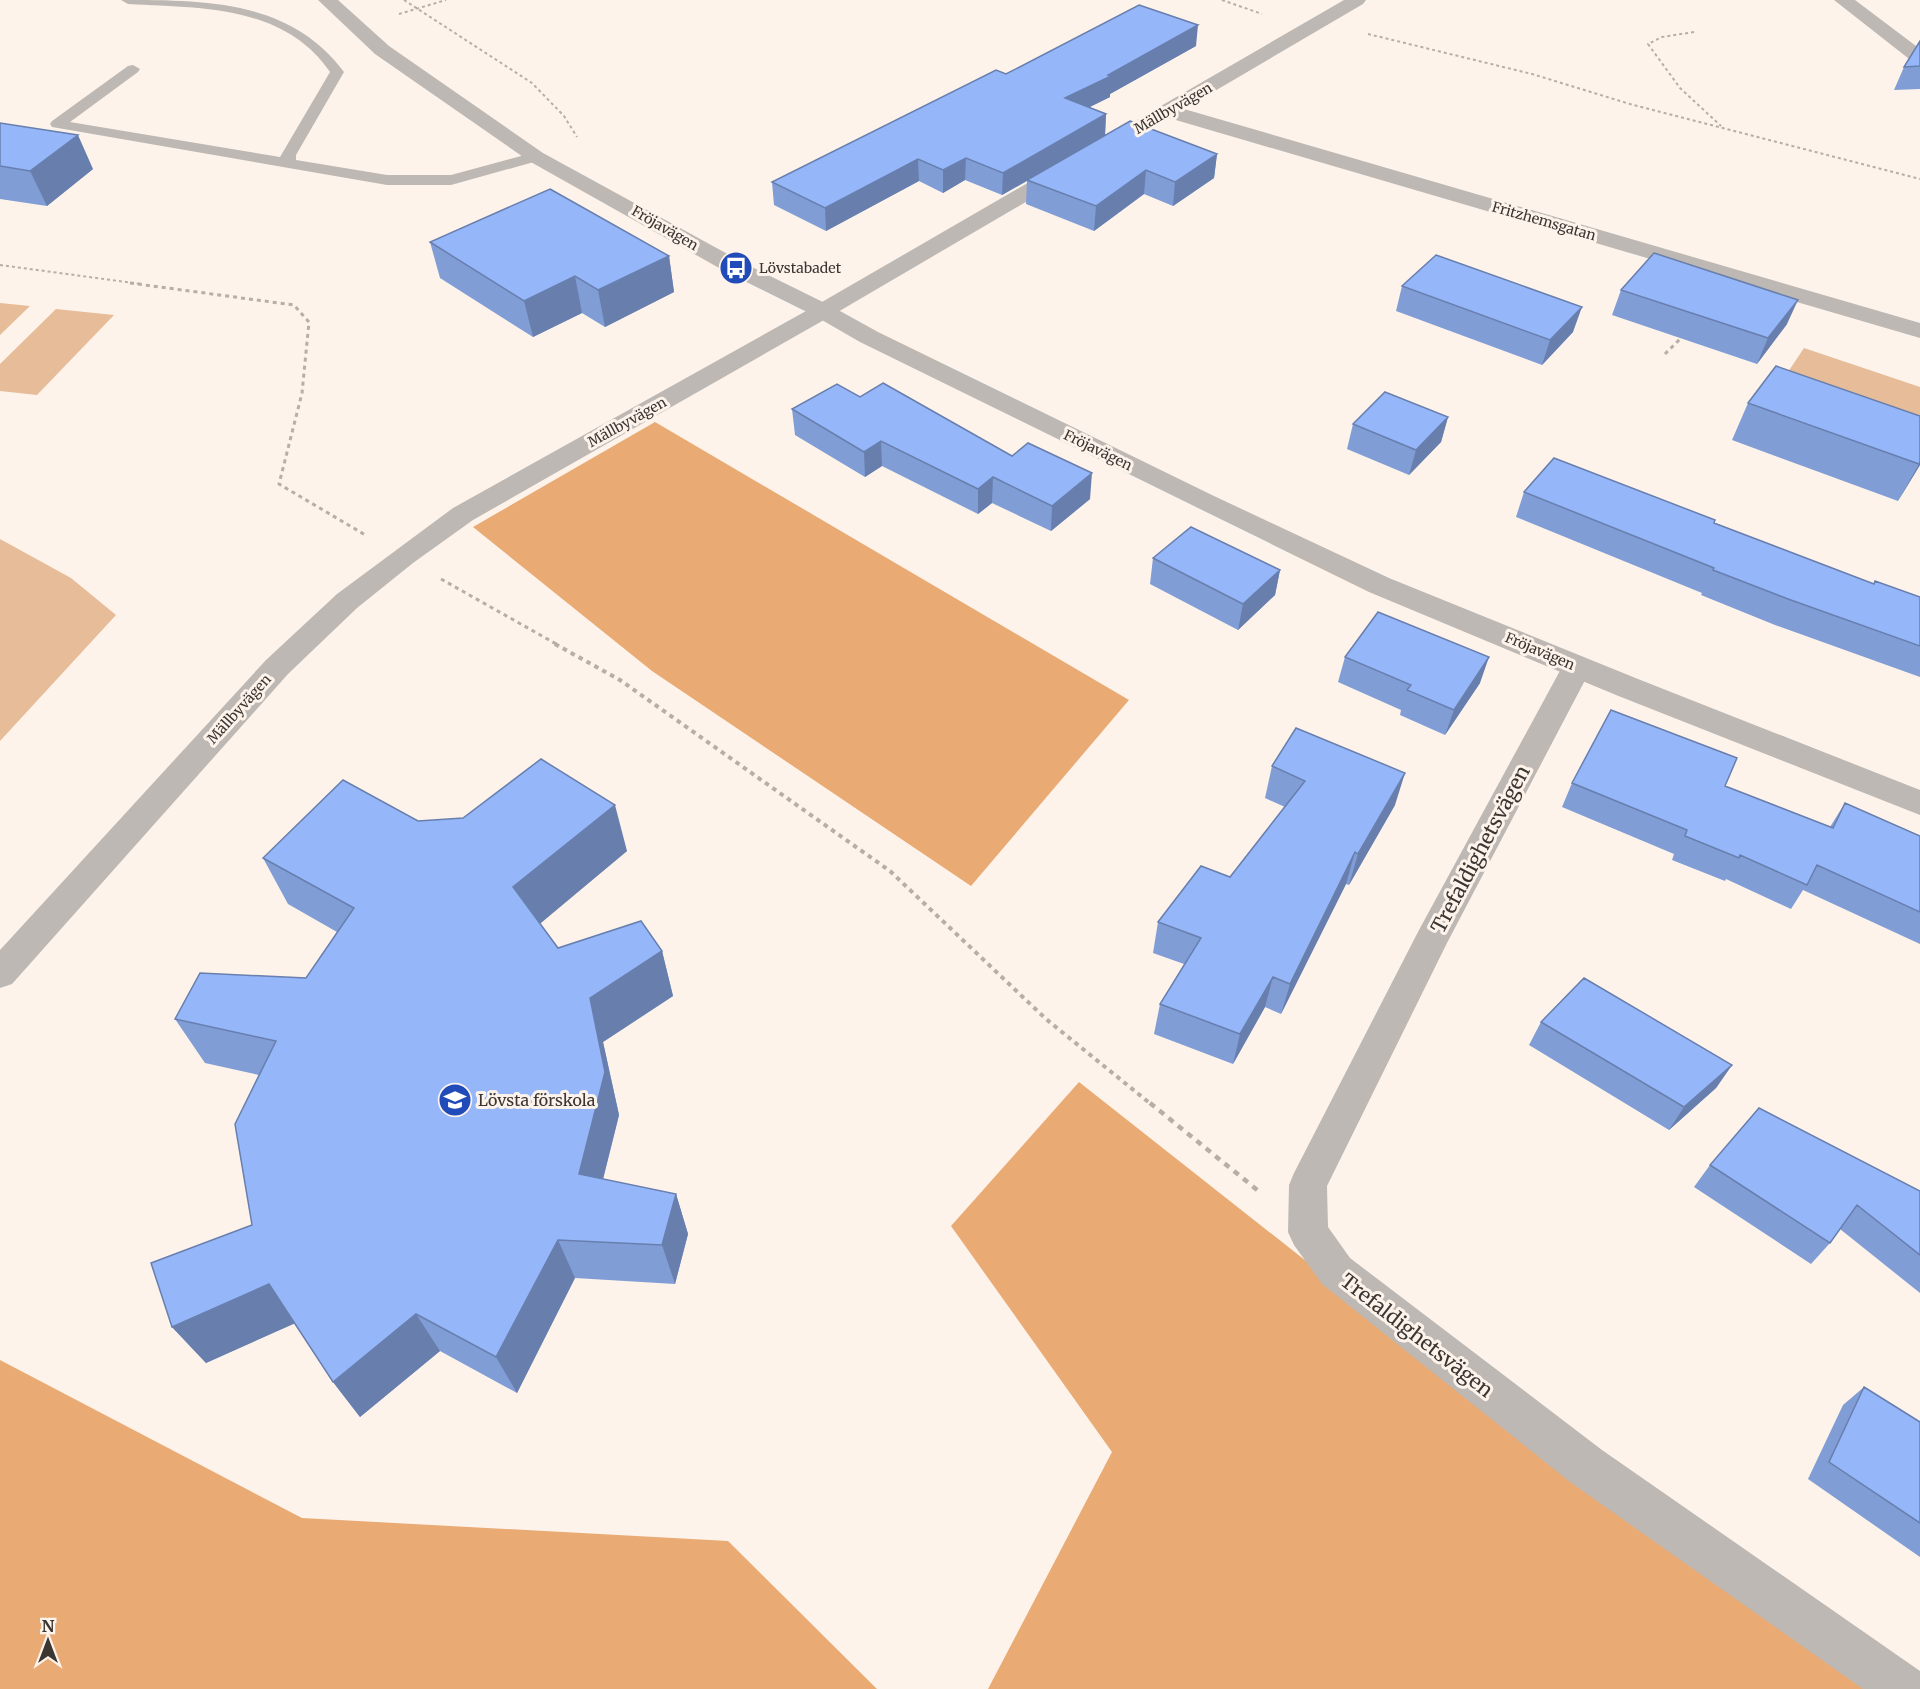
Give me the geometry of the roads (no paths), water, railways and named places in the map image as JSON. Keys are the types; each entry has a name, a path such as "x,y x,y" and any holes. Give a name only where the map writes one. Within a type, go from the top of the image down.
{"street":[{"name":"Fröjavägen","path":"327,0 382,50 536,157 736,268 823,311 869,338 1257,528 1389,589 1577,667 1920,803"},
{"name":"Mällbyvägen","path":"0,974 277,667 347,600 403,557 463,514 823,311 1357,0"},
{"path":"1843,0 1920,58"},
{"name":"Fritzhemsgatan","path":"1168,111 1920,331"},
{"name":"Trefaldighetsvägen","path":"1577,667 1431,940 1308,1185 1308,1232 1336,1271 1586,1466 1905,1689"}],"lane":[{"path":"128,0 225,9 258,16 284,24 325,54 337,72 288,155 288,162"},
{"path":"133,69 57,124 387,180 451,180 536,157"}],"place":[{"name":"Lövstabadet","path":"736,268"},
{"name":"Lövsta förskola","path":"455,1100"}]}
